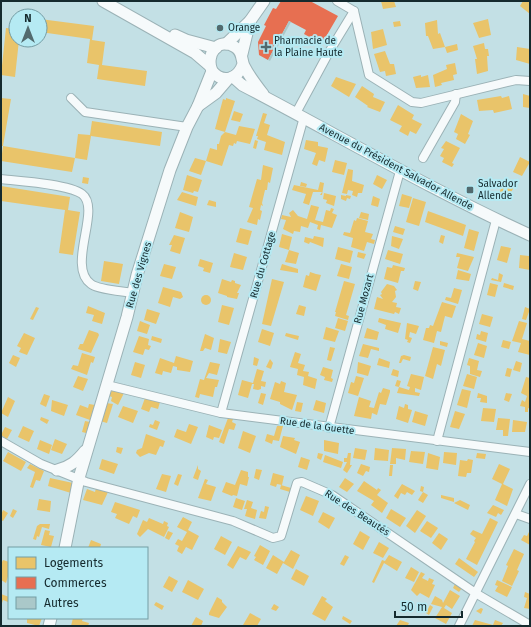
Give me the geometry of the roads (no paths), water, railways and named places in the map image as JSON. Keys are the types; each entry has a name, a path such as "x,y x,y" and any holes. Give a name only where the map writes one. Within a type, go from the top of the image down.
{"street":[{"path":"103,1 195,53 219,77 231,78 242,70 250,21"},
{"path":"210,68 210,55 250,21 264,1"},
{"path":"337,1 354,11 368,76 412,102 420,102 516,80 530,81"},
{"name":"Rue du Cottage","path":"221,413 300,115 329,52 354,11"},
{"path":"145,24 186,40 235,47 264,97"},
{"name":"Rue des Vignes","path":"65,547 79,478 170,170 186,127 198,106 210,68"},
{"name":"Avenue du Président Salvador Allende","path":"231,78 400,171 496,220 530,235"},
{"name":"Rue des Vignes","path":"198,106 216,93 231,78"},
{"path":"423,158 455,102 456,94"},
{"path":"71,98 85,112 186,127"},
{"name":"Rue Mozart","path":"329,428 400,171"},
{"path":"1,179 70,188 83,195 88,206 82,263 84,274 90,284 97,287 133,293"},
{"path":"437,440 496,220"},
{"name":"Rue de la Guette","path":"107,385 221,413 329,428 530,452"},
{"path":"1,441 41,464 79,478"},
{"name":"Rue des Vignes","path":"57,470 66,468 78,460 88,447"},
{"name":"Rue des Beautés","path":"79,478 86,482 233,521 274,538 281,536 297,483 302,482 332,495 477,594"},
{"path":"460,626 530,484"},
{"path":"516,514 530,519"},
{"path":"477,594 530,625"}],"place":[{"name":"Orange","path":"220,28"},
{"name":"Pharmacie de la Plaine Haute","path":"266,47"},
{"name":"Salvador Allende","path":"470,190"}]}
